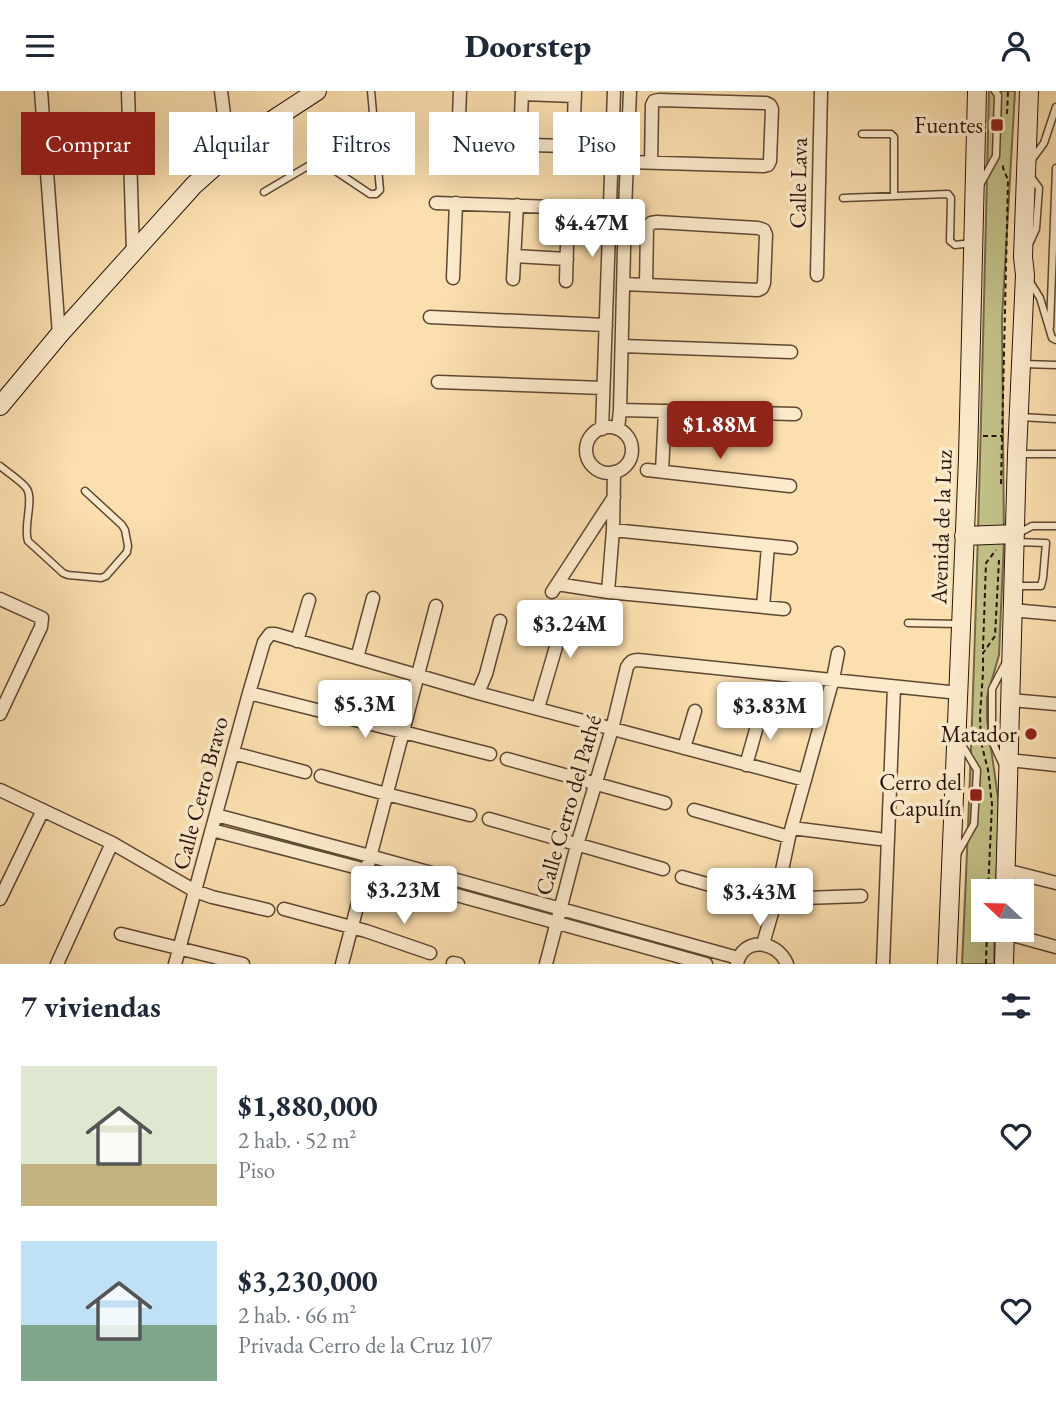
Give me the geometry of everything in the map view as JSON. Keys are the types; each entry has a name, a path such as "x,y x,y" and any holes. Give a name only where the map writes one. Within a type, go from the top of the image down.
{"main road":[{"path":"285,112 317,91"},
{"name":"Avenida de la Luz","path":"947,964 962,624 977,91"},
{"path":"1006,879 1013,586 1010,541 1012,442 1018,417 1029,91"},
{"path":"0,406 59,335 205,175"},
{"path":"964,536 1010,541"},
{"path":"1001,942 1004,964"}],"street":[{"path":"41,91 59,335"},
{"path":"128,91 133,252"},
{"path":"221,91 224,112"},
{"path":"459,112 460,91"},
{"path":"613,112 614,91"},
{"path":"629,112 630,91"},
{"name":"Calle Lava","path":"817,275 821,91"},
{"path":"521,112 522,92 575,93 574,112"},
{"path":"640,163 650,163 768,165 772,109 770,104 654,101 650,163"},
{"path":"602,429 611,175"},
{"path":"618,429 621,410 627,175"},
{"path":"436,202 625,209"},
{"path":"453,278 456,203"},
{"path":"513,279 517,205"},
{"path":"566,281 568,208"},
{"path":"624,284 646,285 758,290 764,283 764,230 650,223 647,228 646,285"},
{"path":"514,256 567,259"},
{"path":"430,317 607,325"},
{"path":"622,347 791,352"},
{"path":"438,382 603,388"},
{"path":"621,410 795,414"},
{"path":"662,471 665,411"},
{"path":"602,429 618,429 630,441 630,459 625,467 614,472 599,471 587,457 589,439 602,429"},
{"path":"648,470 790,486"},
{"path":"608,592 614,530 614,472"},
{"path":"614,497 555,588 784,609"},
{"path":"614,530 791,548"},
{"path":"763,607 768,546"},
{"path":"357,658 373,598"},
{"path":"0,599 42,618 41,627 0,715"},
{"path":"309,600 297,641 478,693 805,780"},
{"path":"342,964 436,606"},
{"path":"1012,610 1056,614"},
{"path":"478,693 500,621"},
{"path":"538,708 563,623"},
{"name":"Calle Cerro Bravo","path":"175,964 264,642 270,634 297,641"},
{"path":"763,944 838,653"},
{"name":"Calle Cerro del Pathé","path":"546,964 627,667 634,660 833,679"},
{"path":"833,679 959,693"},
{"path":"883,964 894,687"},
{"path":"249,693 321,711"},
{"path":"1010,699 1056,704"},
{"path":"684,748 695,711"},
{"path":"746,765 761,712"},
{"path":"336,715 490,754"},
{"path":"233,753 305,772"},
{"path":"507,759 665,803"},
{"path":"1008,767 1056,765"},
{"path":"321,776 470,815"},
{"path":"0,790 112,843 195,891 268,910"},
{"path":"0,899 43,810"},
{"path":"694,810 790,832 879,839"},
{"path":"216,815 370,856 706,964"},
{"path":"489,819 663,869"},
{"path":"212,830 737,961 744,950 763,944 774,947 783,955 786,964"},
{"path":"57,964 112,843"},
{"path":"1006,870 1056,883"},
{"path":"682,877 767,901 861,896"},
{"path":"284,908 430,953"},
{"path":"121,934 243,964"},
{"path":"1034,940 1056,947"}],"lane":[{"path":"371,91 373,112"},
{"path":"975,193 996,156 998,95 995,91"},
{"path":"1027,168 1044,143 1056,107"},
{"path":"862,134 891,134 894,137 894,196"},
{"path":"264,192 307,167"},
{"path":"1050,327 1055,253 1056,168"},
{"path":"342,175 370,194 376,194 380,190 379,175"},
{"path":"843,198 948,194 950,241 955,245 974,243"},
{"path":"1024,266 1040,298 1052,338 1056,340"},
{"path":"1020,364 1056,365"},
{"path":"1018,417 1056,419"},
{"path":"1012,442 1056,454"},
{"path":"0,466 27,489 28,541 63,573 101,578 106,576 127,552 126,538 122,525 85,491"},
{"path":"1010,541 1032,526 1056,526"},
{"path":"1010,541 1046,543 1041,586 1013,586"},
{"path":"908,622 962,624"},
{"path":"1008,767 992,741 992,689 1011,652"}],"path":[{"path":"1007,116 1008,91"},
{"path":"1001,488 1012,442 1009,180 1003,168 1004,153"},
{"path":"968,436 1012,442"},
{"path":"983,654 986,563 1010,541"},
{"path":"986,964 994,942"}],"shaded area":[{"path":"989,91 1015,91 1002,319 1004,540 999,655 987,697 987,720 999,804 996,879 971,879 971,942 995,942 994,964 962,964 975,637"}],"place":[{"name":"Fuentes","path":"997,125"},
{"name":"Matador","path":"1031,734"},
{"name":"Cerro del Capulín","path":"976,795"}]}
